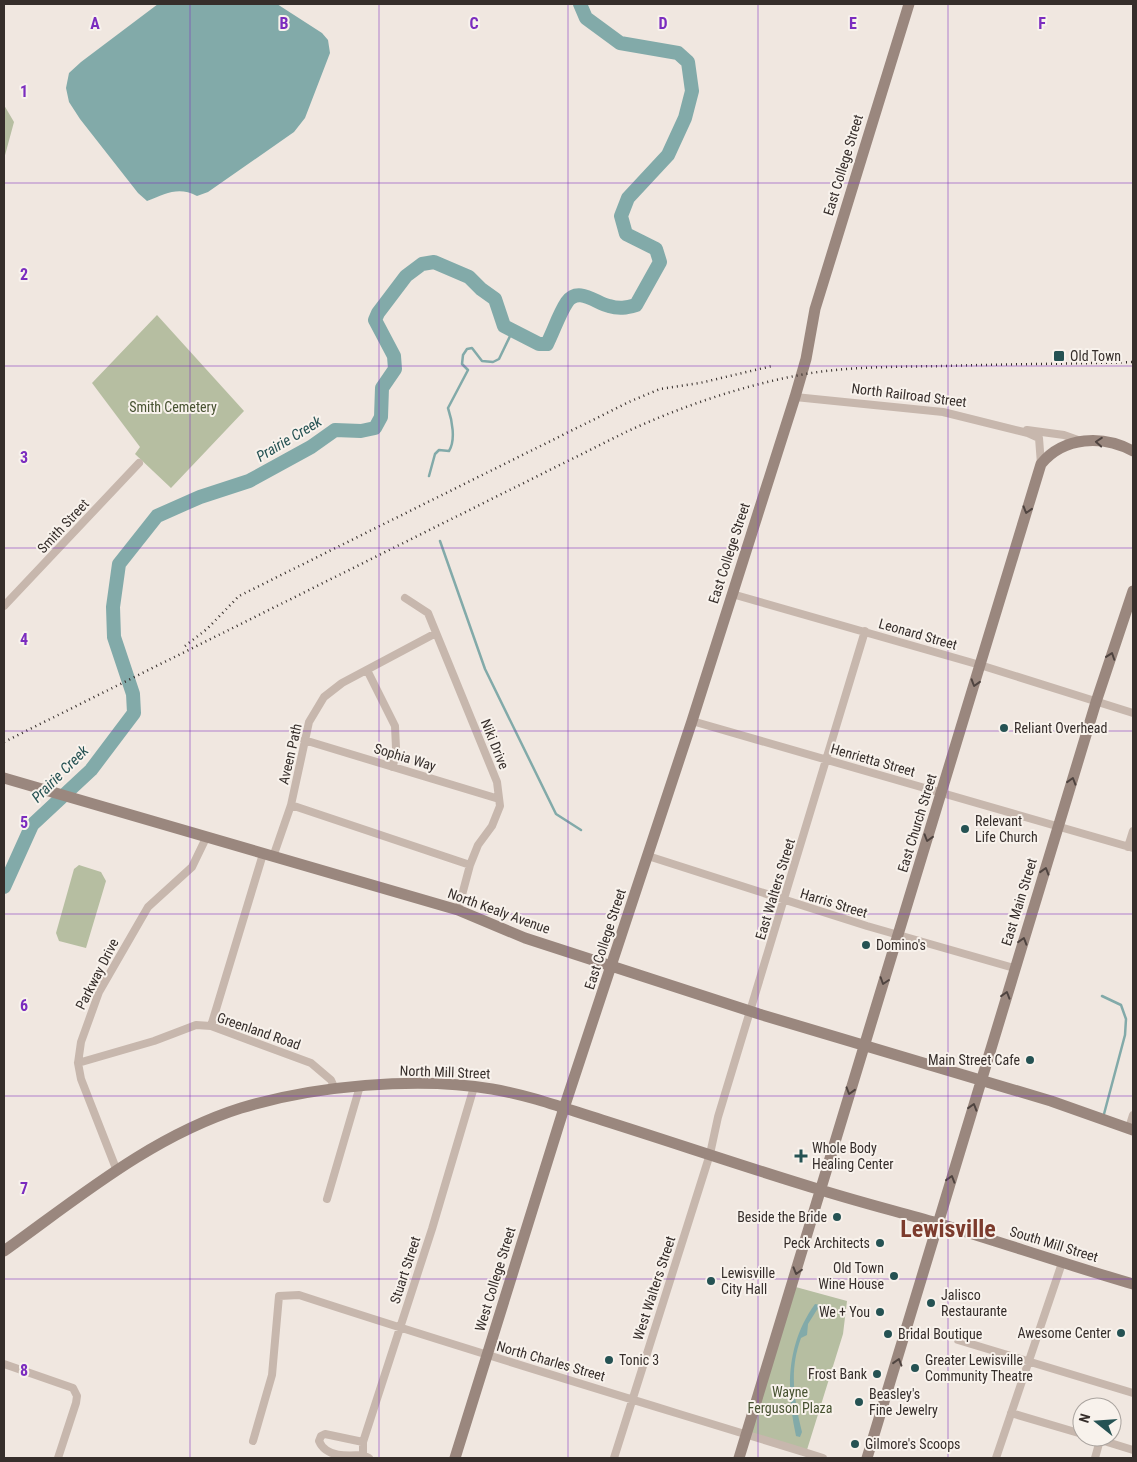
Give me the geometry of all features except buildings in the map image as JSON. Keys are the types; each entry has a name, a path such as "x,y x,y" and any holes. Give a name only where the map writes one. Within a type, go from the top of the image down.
{"main road":[{"name":"East College Street","path":"564,1108 692,721 795,397 806,359 815,309 909,4"},
{"name":"North Railroad Street","path":"1041,464 1049,454 1078,440 1120,443 1133,450"},
{"path":"1120,443 1133,443"},
{"name":"East Church Street","path":"739,1458 1041,464"},
{"name":"East Main Street","path":"867,1458 1014,968 1096,702 1133,591"},
{"name":"North Kealy Avenue","path":"4,778 458,910 525,938 864,1045 982,1079 1131,1129"},
{"name":"North Mill Street","path":"4,1251 160,1143 239,1108 294,1095 335,1089 360,1086 424,1084 474,1086 494,1089 564,1108 821,1190 938,1224"},
{"name":"West College Street","path":"454,1458 564,1108"},
{"name":"South Mill Street","path":"938,1224 1133,1284"}],"street":[{"name":"North Railroad Street","path":"795,397 943,412 1018,430 1040,438 1041,464"},
{"name":"North Railroad Street","path":"1018,430 1064,435 1078,440"},
{"name":"Smith Street","path":"4,606 140,463"},
{"name":"Leonard Street","path":"732,594 980,665 1133,713"},
{"name":"Niki Drive","path":"405,598 428,613 497,782 500,806 492,826 478,845 470,865 458,910"},
{"name":"East Walters Street","path":"710,1154 718,1117 865,631"},
{"name":"Aveen Path","path":"211,1026 268,855 291,805 309,722 324,697 342,683 436,633"},
{"path":"366,670 395,726 396,748 393,767"},
{"name":"Henrietta Street","path":"692,721 1131,848"},
{"name":"Sophia Way","path":"304,740 499,799"},
{"path":"291,805 470,865"},
{"path":"1131,848 1133,831"},
{"name":"Parkway Drive","path":"117,1171 80,1078 78,1063 81,1042 98,992 148,907 192,867 206,838"},
{"name":"Harris Street","path":"648,856 784,901 1014,968"},
{"name":"Greenland Road","path":"78,1063 154,1041 196,1025 211,1026 311,1063 331,1080 335,1089"},
{"path":"326,1199 360,1086"},
{"name":"Stuart Street","path":"366,1456 362,1442 432,1229 474,1086"},
{"path":"1131,1129 1133,1115"},
{"name":"West Walters Street","path":"614,1458 710,1154"},
{"path":"996,1458 1062,1263"},
{"name":"North Charles Street","path":"253,1441 272,1375 279,1296 299,1295 487,1356 632,1398 823,1458"},
{"path":"958,1340 1133,1393"},
{"path":"4,1364 73,1388 77,1396 76,1403 58,1458"},
{"path":"1011,1413 1072,1431"},
{"path":"362,1442 325,1434 318,1441 325,1449 341,1456 366,1456"}],"green space":[{"path":"4,105 14,122 4,159"},
{"name":"Smith Cemetery","path":"157,315 244,411 171,488 135,454 140,447 92,383"},
{"path":"79,865 101,872 106,881 86,948 59,941 56,933 74,869"},
{"name":"Wayne Ferguson Plaza","path":"792,1286 847,1301 843,1334 806,1453 746,1435"}],"water":[{"path":"158,4 277,4 322,33 328,40 330,53 305,118 294,132 208,192 197,196 178,191 147,201 138,193 80,119 69,102 66,88 69,73 81,62"},
{"path":"815,1304 820,1305 808,1324 807,1335 801,1338 795,1362 794,1385 802,1432 800,1437 796,1436 793,1419 790,1385 791,1368 798,1335 805,1319"}],"waterway":[{"name":"Prairie Creek","path":"4,887 32,825 91,770 134,713 133,694 114,637 113,607 119,564 157,516 200,497 249,481 311,447 335,430 361,431 375,428 381,417 382,388 395,369 394,356 375,320 378,313 406,276 422,264 434,262 469,277 495,299 504,326 539,344 547,344 564,307 571,297 582,295 616,308 636,305 660,262 656,249 626,234 621,216 628,198 668,155 685,118 692,91 688,62 678,53 620,43 586,18 580,4"},
{"path":"429,476 435,454 439,450 449,451 451,446 453,430 448,408 468,370 462,364 463,355 467,349 472,348 482,361 493,362 499,359 512,332"},
{"path":"440,541 485,669 556,814 581,830"},
{"path":"1102,996 1121,1005 1126,1019 1125,1035 1104,1114"}],"railway":[{"path":"4,742 628,431 712,398 800,375 854,368 1133,362"},
{"path":"185,646 207,629 239,596 631,401 660,389 700,383 772,366"}],"place":[{"name":"Old Town","path":"1059,356"},
{"name":"Reliant Overhead","path":"1004,728"},
{"name":"Relevant Life Church","path":"965,829"},
{"name":"Domino's","path":"866,945"},
{"name":"Main Street Cafe","path":"1030,1060"},
{"name":"Whole Body Healing Center","path":"801,1156"},
{"name":"Beside the Bride","path":"837,1217"},
{"name":"Peck Architects","path":"880,1243"},
{"name":"Old Town Wine House","path":"894,1276"},
{"name":"Lewisville City Hall","path":"711,1281"},
{"name":"Jalisco Restaurante","path":"931,1303"},
{"name":"We + You","path":"880,1312"},
{"name":"Awesome Center","path":"1121,1333"},
{"name":"Bridal Boutique","path":"888,1334"},
{"name":"Tonic 3","path":"609,1360"},
{"name":"Greater Lewisville Community Theatre","path":"915,1368"},
{"name":"Frost Bank","path":"877,1374"},
{"name":"Beasley's Fine Jewelry","path":"859,1402"},
{"name":"Gilmore's Scoops","path":"855,1444"}],"district":[{"name":"Lewisville","path":"948,1229"}]}
